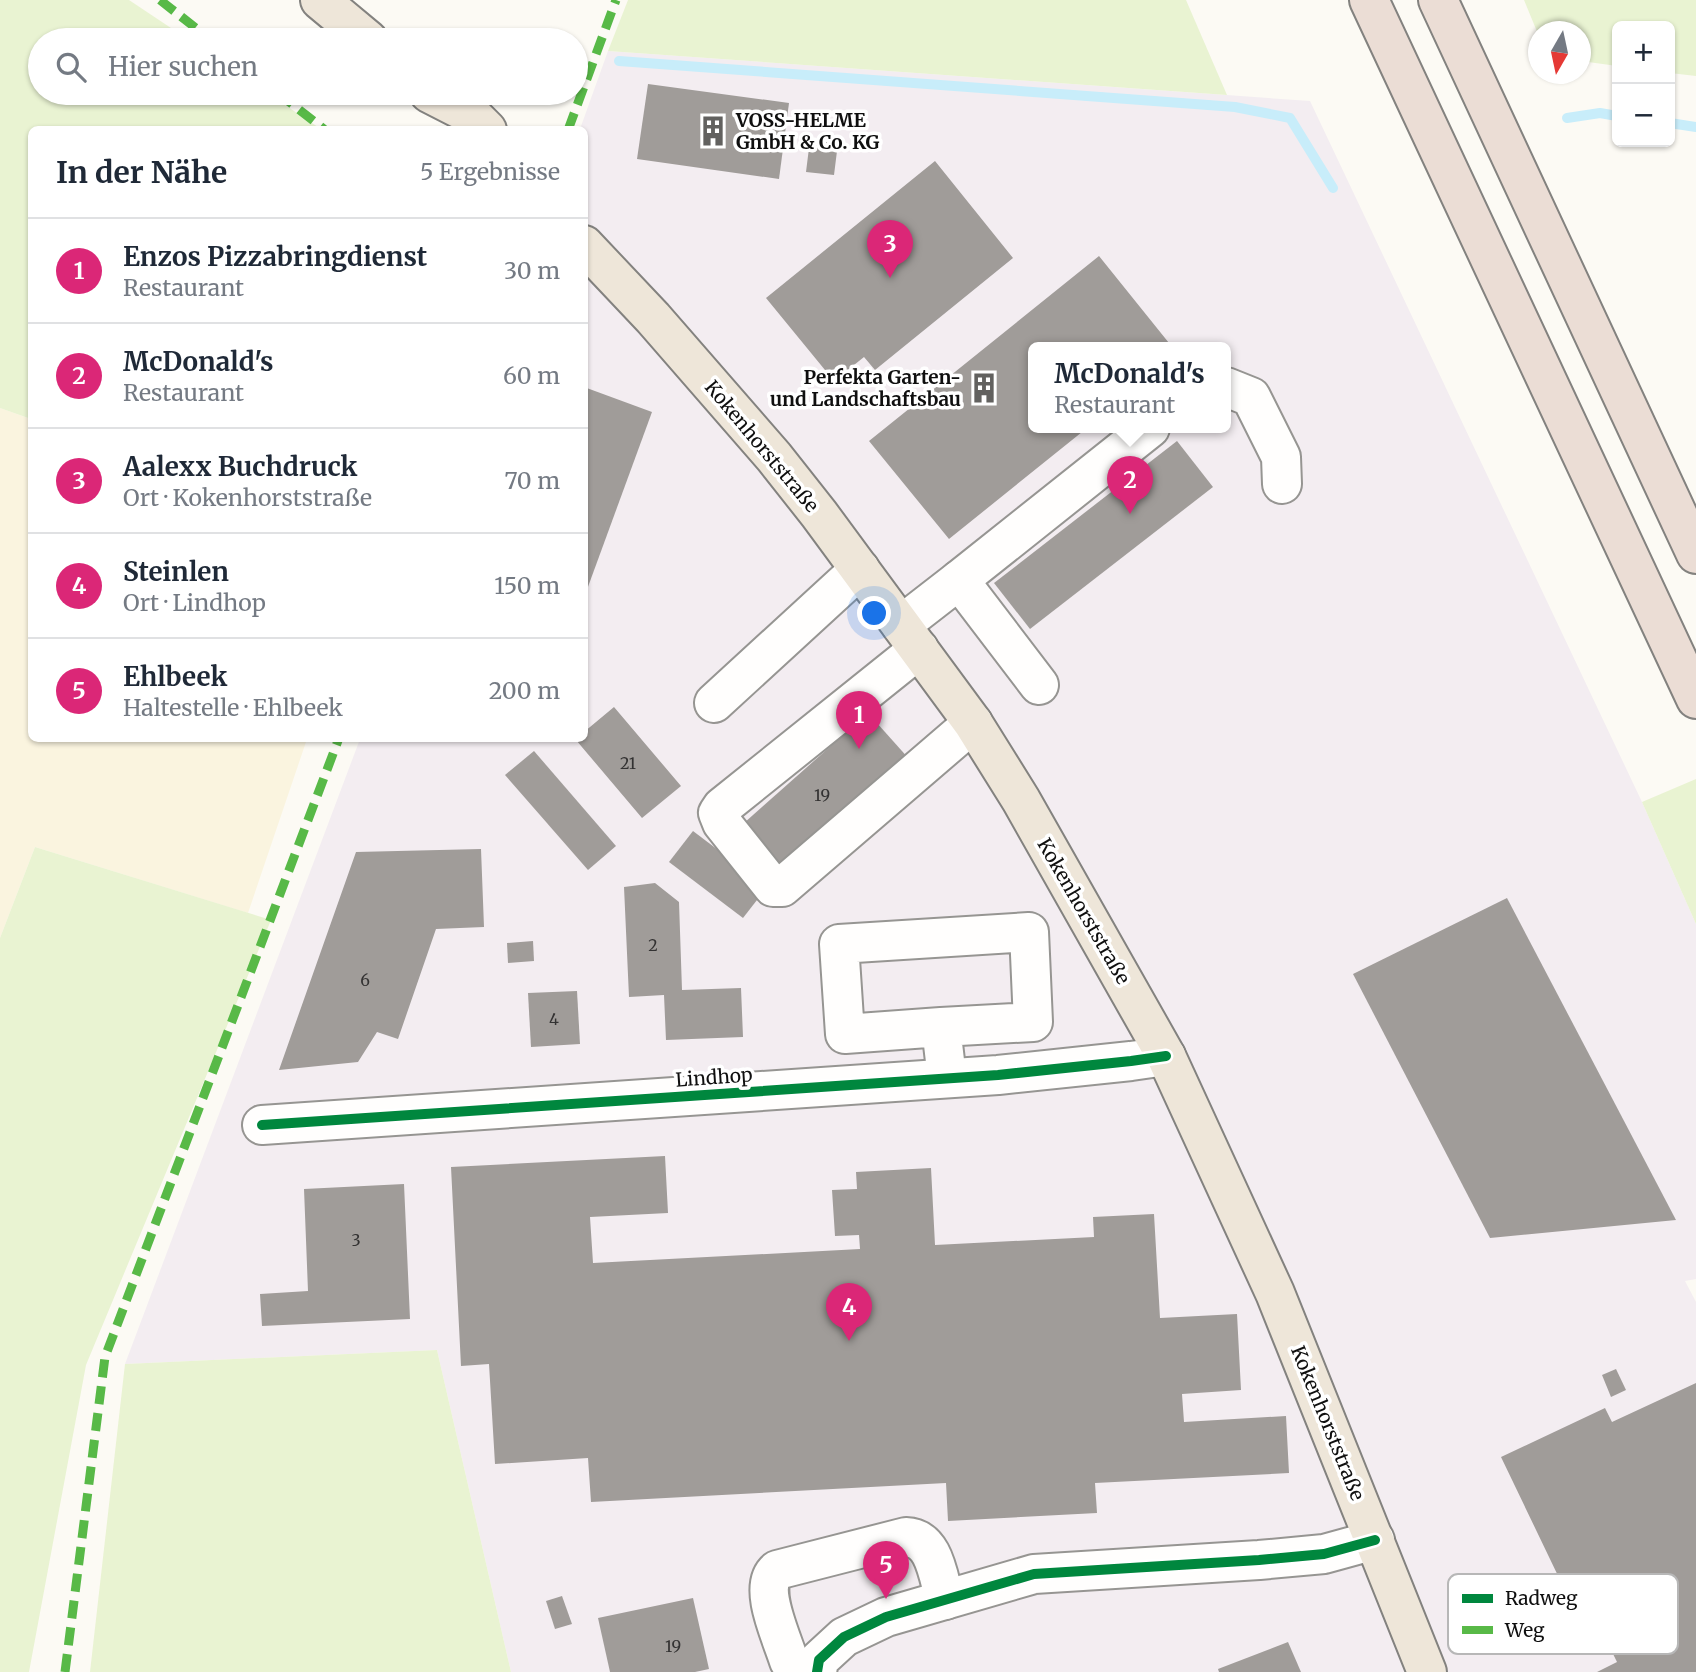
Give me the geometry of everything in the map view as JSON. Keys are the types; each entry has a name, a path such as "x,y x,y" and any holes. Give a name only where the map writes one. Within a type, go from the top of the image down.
{"highway":[{"path":"1370,0 1696,699"},
{"path":"1438,0 1696,554"}],"main road":[{"path":"320,0 354,28"},
{"path":"436,106 472,115 483,126"},
{"name":"Kokenhorststraße","path":"588,249 653,318 774,457 973,723 1021,800 1166,1056 1275,1293 1427,1672"}],"street":[{"path":"1231,389 1251,397 1281,457 1282,484"},
{"path":"973,723 782,887 773,887 722,823 718,813 910,637 959,580 1144,433"},
{"path":"714,704 860,569"},
{"path":"959,580 1039,685"},
{"path":"1029,932 1033,1022 941,1027 845,1034 839,944 1029,932"},
{"path":"941,1027 947,1078"},
{"name":"Lindhop","path":"262,1125 947,1078 1166,1056"},
{"path":"946,1600 928,1547 914,1537 777,1570 769,1579 768,1594 803,1666 819,1660 844,1637 886,1617 946,1600 1034,1574 1324,1554 1376,1540"}],"shaded area":[{"path":"608,51 1310,101 1642,802 1696,924 1696,1279 1685,1281 1696,1302 1696,1672 511,1672 437,1350 125,1364 359,742 588,742 588,126 581,126"},
{"path":"0,408 28,418 28,742 306,742 248,913 35,847 0,938"}],"green space":[{"path":"0,0 129,0 171,28 28,28 28,105 285,105 316,126 28,126 28,418 0,408"},
{"path":"628,0 1186,0 1227,95 608,51"},
{"path":"1524,0 1696,0 1696,76 1675,74 1675,21 1612,21 1612,65 1591,62 1591,21 1533,21"},
{"path":"1696,779 1696,924 1642,802"},
{"path":"35,847 271,920 86,1365 29,1672 0,1672 0,938"},
{"path":"437,1350 511,1672 90,1672 125,1364"}],"building":[{"name":"VOSS-HELME GmbH & Co. KG","path":"648,84 789,103 779,179 637,159"},
{"path":"810,140 838,143 834,175 806,172"},
{"path":"935,161 1013,258 875,370 864,357 834,381 766,298"},
{"name":"Perfekta Garten- und Landschaftsbau","path":"1099,256 1168,342 1028,342 1028,433 1081,433 949,539 869,441"},
{"path":"588,388 652,412 588,587"},
{"path":"1177,441 1213,487 1030,629 994,583"},
{"path":"614,707 681,786 642,818 578,742 588,742 588,729"},
{"path":"868,713 910,760 777,878 735,831"},
{"path":"534,751 616,846 588,870 505,775"},
{"path":"693,831 767,887 743,918 669,862"},
{"path":"481,849 484,927 436,929 398,1039 377,1032 358,1062 279,1070 356,852"},
{"path":"655,883 679,902 682,990 741,988 743,1037 666,1040 664,995 629,997 624,887"},
{"path":"1507,898 1676,1220 1490,1238 1353,974"},
{"path":"533,941 534,961 508,963 507,943"},
{"path":"577,991 580,1044 531,1047 528,993"},
{"path":"665,1156 668,1213 590,1217 593,1263 860,1249 859,1235 835,1236 832,1190 857,1189 856,1172 931,1168 935,1245 1094,1237 1093,1217 1154,1214 1160,1318 1237,1314 1241,1390 1182,1394 1184,1422 1286,1416 1289,1473 1095,1483 1097,1513 948,1521 946,1483 591,1502 588,1458 495,1464 489,1364 461,1366 451,1167"},
{"path":"404,1184 410,1319 262,1326 260,1294 308,1291 304,1189"},
{"path":"1616,1369 1626,1390 1611,1397 1602,1375"},
{"path":"1696,1383 1696,1672 1597,1672 1617,1662 1613,1654 1678,1654 1678,1574 1557,1574 1501,1457 1605,1408 1612,1422"},
{"path":"562,1596 572,1624 555,1629 546,1601"},
{"path":"693,1598 709,1669 695,1672 610,1672 598,1618"},
{"path":"1288,1642 1301,1672 1219,1672 1218,1669"}],"waterway":[{"path":"619,61 1235,107 1290,118 1333,188"},
{"path":"1567,118 1600,113 1612,115"},
{"path":"1675,124 1696,127"}],"marked path":[{"path":"160,0 196,28"},
{"path":"588,76 616,0"},
{"path":"293,105 320,126"},
{"path":"569,126 577,105"},
{"path":"65,1672 105,1357 337,742"}],"cycle path":[{"path":"262,1125 998,1075 1166,1056"},
{"path":"817,1672 819,1660 844,1637 886,1617 1034,1574 1324,1554 1375,1540"}],"place":[{"name":"VOSS-HELME GmbH & Co. KG","path":"713,131"},
{"name":"Aalexx Buchdruck","path":"890,278"},
{"name":"Perfekta Garten- und Landschaftsbau","path":"984,388"},
{"name":"McDonald's","path":"1130,514"},
{"name":"Enzos Pizzabringdienst","path":"859,749"},
{"name":"Steinlen","path":"849,1341"},
{"name":"Ehlbeek","path":"886,1599"}]}
